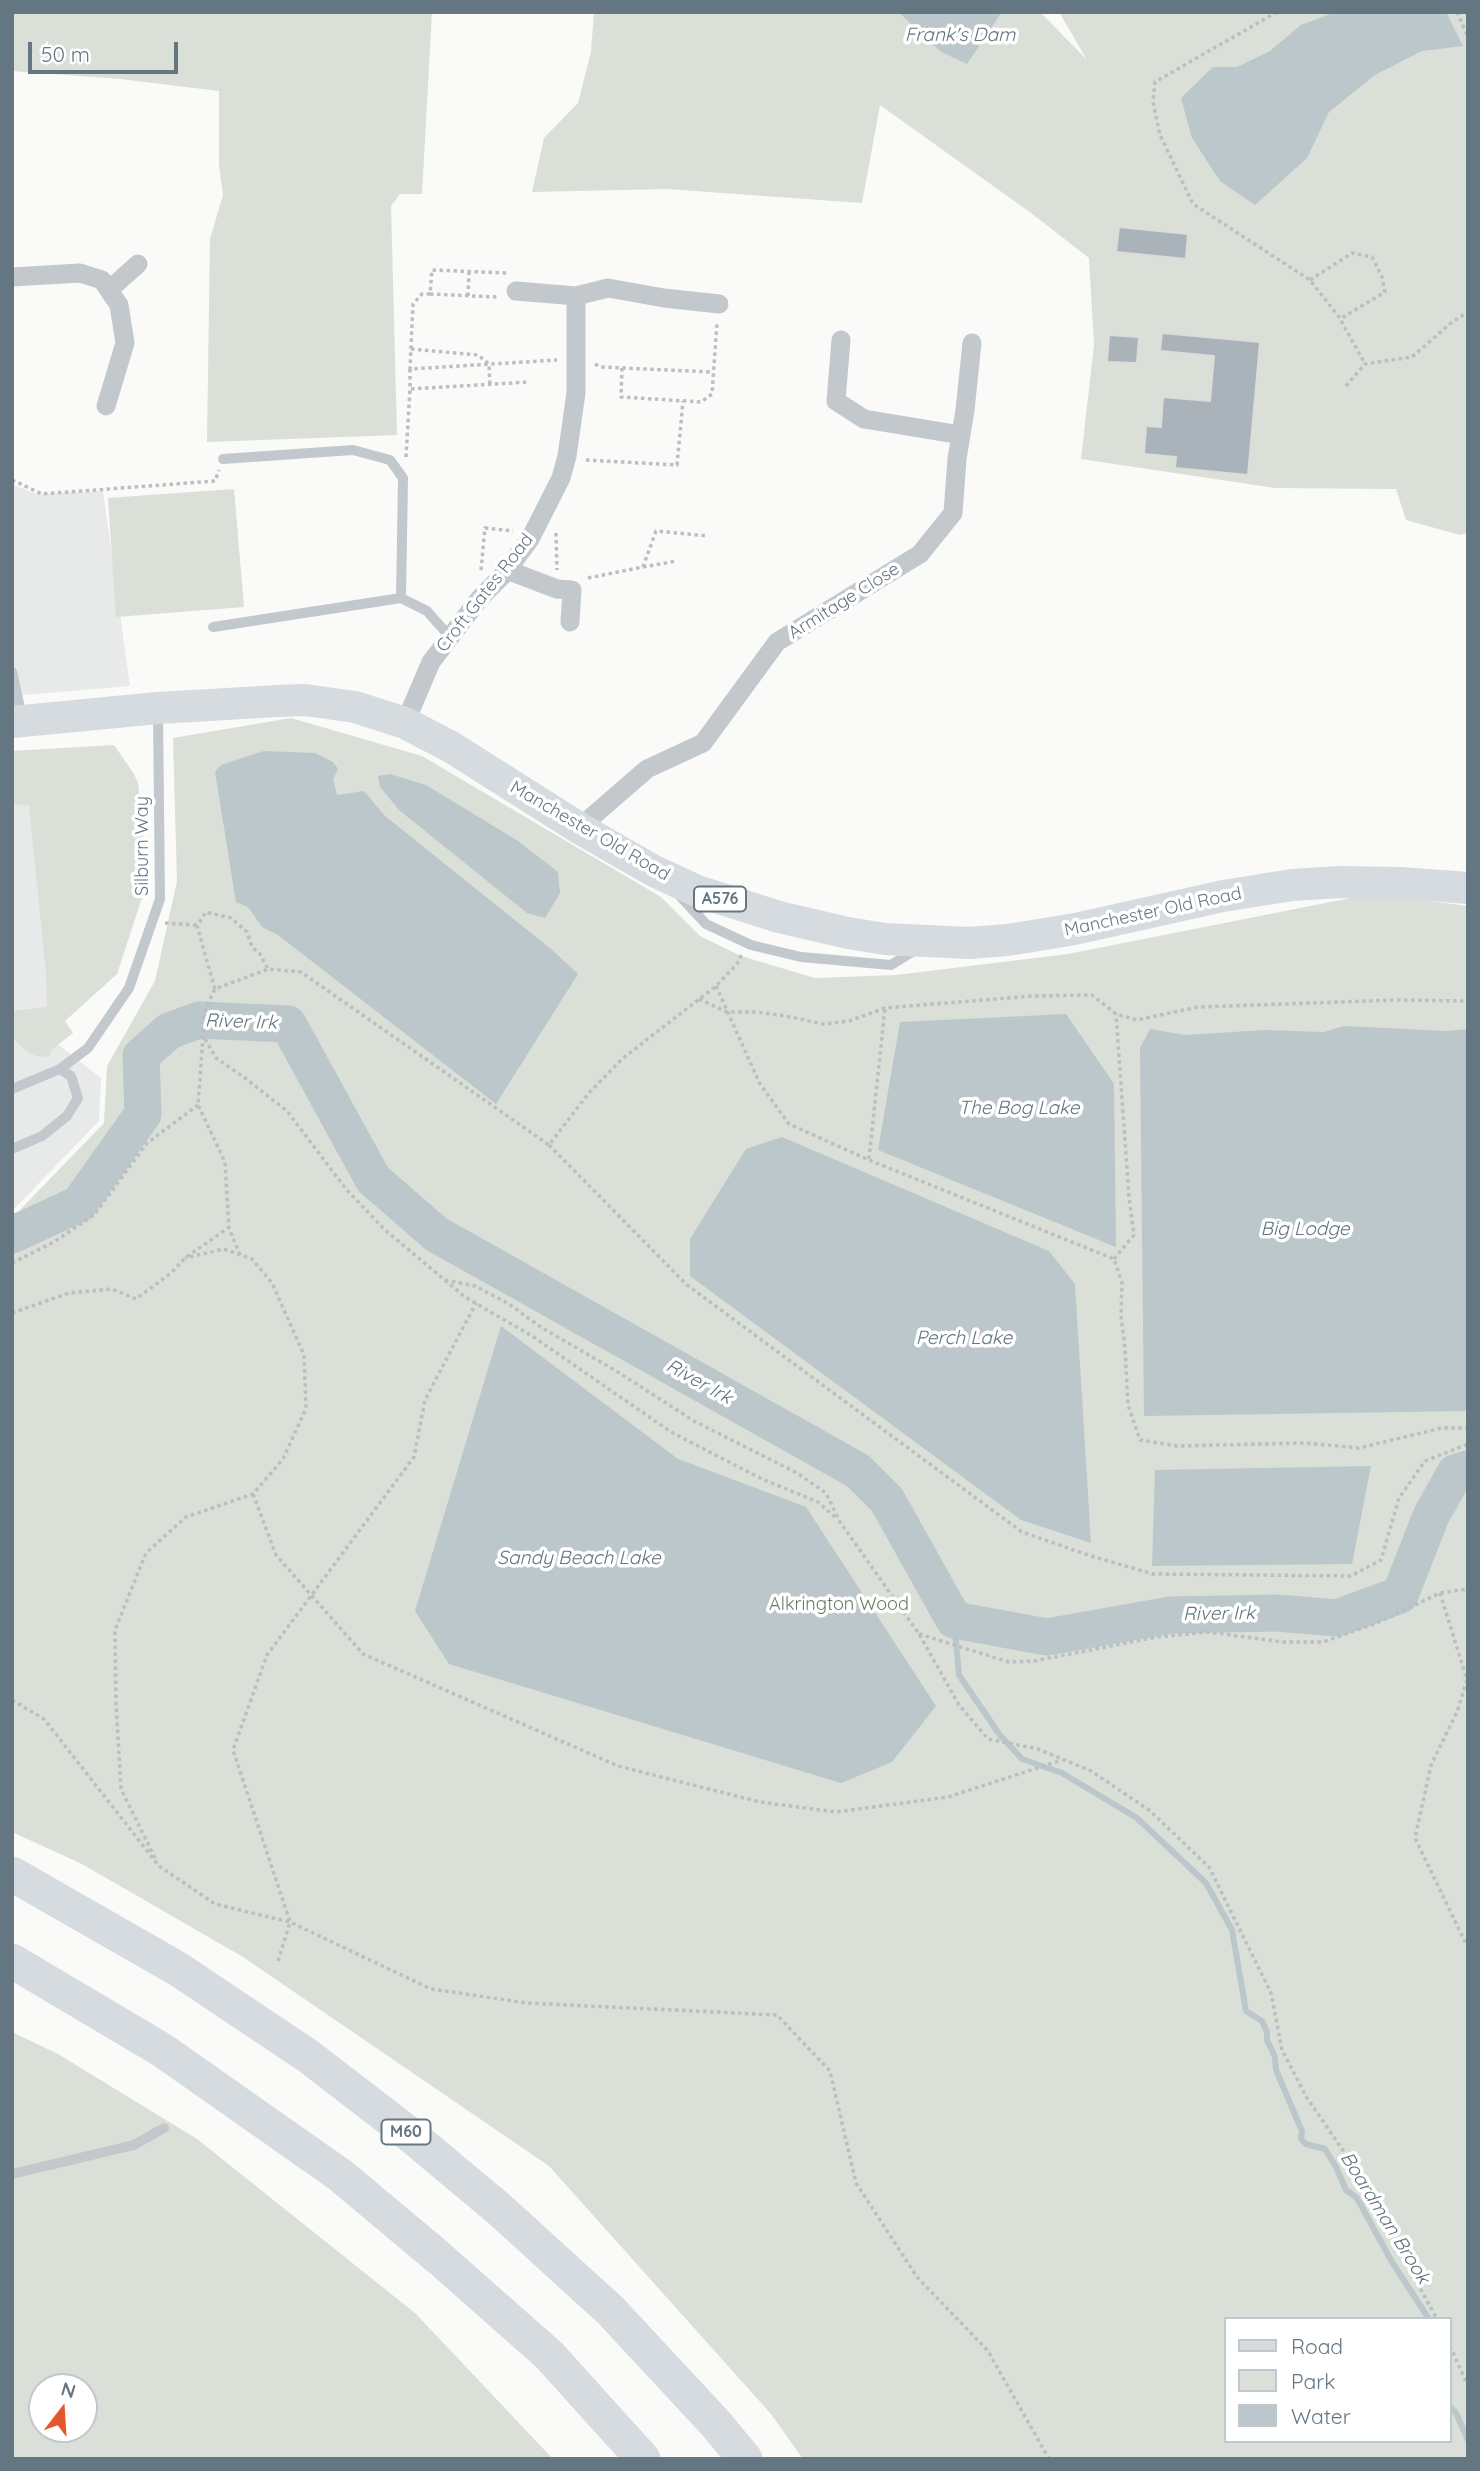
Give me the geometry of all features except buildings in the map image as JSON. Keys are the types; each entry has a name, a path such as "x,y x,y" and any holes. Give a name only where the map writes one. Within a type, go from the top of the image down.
{"highway":[{"name":"M60","path":"12,1874 178,1969 308,2056 408,2133 499,2209 611,2311 745,2459"},
{"path":"12,1961 162,2050 340,2175 550,2355 643,2459"}],"main road":[{"name":"Manchester Old Road","path":"18,721 158,708 305,700 355,707 405,723 451,747 579,828 652,870 697,891 779,918 848,933 929,942 970,943 1009,940 1075,929 1223,896 1292,885 1340,882 1400,883 1468,888"}],"street":[{"path":"109,290 138,264"},
{"path":"12,277 80,273 102,280 119,305 125,343 106,406"},
{"path":"516,291 576,296 608,288 719,304"},
{"name":"Croft Gates Road","path":"405,723 431,662 530,539 561,478 583,358 576,296"},
{"path":"841,340 836,401 864,419 961,435"},
{"name":"Armitage Close","path":"579,828 647,769 703,743 777,642 920,554 953,513 972,343"},
{"path":"507,570 556,589 572,590 570,622"}],"lane":[{"path":"223,458 354,450 390,460 403,478 401,598"},
{"path":"213,626 401,598 427,611 450,638"},
{"path":"12,672 18,721"},
{"name":"Silburn Way","path":"12,1089 60,1069 88,1048 129,988 160,899 158,708"},
{"path":"652,870 688,903 706,924 747,943 801,957 891,965 929,942"},
{"path":"12,1149 42,1136 67,1116 78,1098 71,1076 60,1069"},
{"path":"12,2174 134,2145 164,2128"}],"path":[{"path":"1277,12 1155,82 1153,102 1160,135 1193,204 1310,280 1340,319 1365,364"},
{"path":"1457,12 1468,37"},
{"path":"1310,280 1352,253 1372,257 1382,277 1385,292 1340,319"},
{"path":"403,478 413,304 422,294 515,298 518,274 432,270 430,294"},
{"path":"468,296 469,272"},
{"path":"622,368 621,397 702,402 712,394 719,304"},
{"path":"1346,386 1365,364 1412,357 1452,322 1468,312"},
{"path":"411,349 478,355 489,364 490,385"},
{"path":"410,369 583,358 600,367 713,372"},
{"path":"410,390 528,382"},
{"path":"577,459 677,465 683,401"},
{"path":"12,480 42,494 215,481 223,458"},
{"path":"480,582 485,528 522,532"},
{"path":"643,567 656,531 708,536"},
{"path":"556,532 557,579"},
{"path":"588,578 677,561"},
{"path":"240,1255 229,1227 225,1163 198,1105 205,1009 215,989 198,925 206,912 231,918 247,932 253,947 268,969"},
{"path":"153,923 198,925"},
{"path":"549,1145 588,1094 622,1059 716,986 737,964 747,943"},
{"path":"215,989 268,969 301,972 549,1145 687,1285 1022,1532 1153,1574 1351,1576 1381,1560 1399,1498 1425,1461 1468,1444"},
{"path":"716,986 760,1084 789,1124 869,1160 1114,1259 1122,1283 1121,1316 1128,1405 1140,1440 1177,1446 1305,1443 1359,1448 1442,1428 1468,1428"},
{"path":"699,999 727,1012 766,1013 823,1024 849,1021 885,1008 1031,996 1092,995 1116,1014 1137,1020 1198,1007 1394,1000 1468,1001"},
{"path":"869,1160 885,1008"},
{"path":"1114,1259 1134,1235 1116,1014"},
{"path":"204,1037 216,1058 287,1111 346,1189 384,1228 476,1303 532,1336 671,1432 762,1479 818,1502 840,1522"},
{"path":"12,1263 54,1242 94,1215 147,1143 198,1105"},
{"path":"12,1314 69,1293 112,1289 136,1299 171,1273 185,1258 229,1227"},
{"path":"159,1867 121,1789 115,1630 146,1553 186,1517 253,1494 283,1459 306,1408 304,1355 272,1283 252,1259 224,1249 185,1258"},
{"path":"445,1279 475,1286 509,1304 542,1328 618,1372 694,1421 797,1474 827,1493 840,1522 919,1634 959,1704 988,1739 1025,1746 1091,1771 1149,1810 1209,1867 1271,1993 1282,2050 1307,2098 1351,2162 1436,2317"},
{"path":"278,1961 290,1922 233,1751 267,1655 414,1457 425,1400 476,1303"},
{"path":"253,1494 276,1555 363,1654 618,1766 760,1802 836,1812 948,1797 1062,1760"},
{"path":"919,1634 1009,1661 1034,1661 1157,1637 1208,1632 1283,1642 1323,1642 1377,1623 1440,1593 1468,1589"},
{"path":"1440,1593 1467,1680 1457,1713 1431,1765 1415,1838 1468,1948"},
{"path":"12,1700 44,1719 159,1867 215,1904 290,1922 431,1989 527,2003 777,2015 830,2071 856,2183 917,2277 988,2351 1049,2459"},
{"path":"1452,2350 1468,2386"}],"shaded area":[{"path":"12,484 36,494 103,491 130,686 12,696"},
{"path":"29,753 55,1042 101,1078 99,1121 12,1211 12,754"}],"green space":[{"path":"12,12 432,12 422,194 400,194 391,206 397,435 207,442 210,239 223,195 219,165 219,91 120,79 12,71"},
{"path":"594,12 898,12 941,52 967,63 1002,12 1040,12 1087,60 1059,12 1468,12 1468,533 1460,535 1406,520 1396,489 1275,488 1081,459 1094,345 1089,258 880,105 862,203 667,189 532,192 544,138 578,103 591,52"},
{"path":"234,489 244,607 116,617 108,498"},
{"name":"Alkrington Wood","path":"291,718 422,756 661,897 700,936 741,956 815,978 896,975 1068,954 1371,894 1468,906 1468,2459 803,2459 771,2414 549,2166 243,1957 82,1864 12,1832 12,1214 19,1211 104,1123 107,1066 155,981 177,881 173,738"},
{"path":"114,745 138,783 145,856 142,898 117,974 65,1021 73,1033 51,1050 50,1057 36,1056 27,1052 12,1037 12,1011 47,1007 46,972 29,805 12,804 12,751"},
{"path":"12,2032 58,2054 197,2139 415,2313 553,2459 12,2459"}],"water":[{"name":"Frank's Dam","path":"898,12 1002,12 967,64 941,52"},
{"path":"1336,12 1444,12 1463,46 1422,51 1375,75 1329,112 1307,158 1255,205 1220,181 1192,138 1181,98 1213,67 1237,67 1270,51 1301,25"},
{"path":"264,751 315,753 333,762 338,769 333,779 337,795 364,791 385,816 551,949 578,974 496,1104 278,935 262,927 248,907 236,902 215,772 221,765"},
{"path":"390,774 426,785 518,841 558,872 560,893 545,918 527,913 399,810 380,787 378,776"},
{"name":"The Bog Lake","path":"1066,1014 1114,1084 1116,1247 878,1150 900,1022"},
{"name":"Big Lodge","path":"1344,1026 1446,1031 1468,1029 1468,1411 1144,1416 1140,1048 1150,1029 1185,1035 1265,1030 1324,1032"},
{"name":"Perch Lake","path":"782,1137 1049,1251 1075,1284 1091,1543 1021,1520 690,1276 690,1239 746,1149"},
{"name":"Sandy Beach Lake","path":"501,1326 678,1459 806,1507 936,1706 892,1762 841,1783 449,1664 415,1611"},
{"path":"1371,1466 1352,1564 1152,1566 1155,1470"}],"waterway":[{"name":"River Irk","path":"12,1235 79,1204 143,1114 141,1056 169,1031 199,1020 288,1024 373,1179 436,1234 858,1471 887,1500 954,1620 1047,1637 1171,1615 1277,1613 1337,1618 1400,1595 1431,1516 1455,1473 1468,1469"},
{"name":"Boardman Brook","path":"954,1620 959,1675 999,1734 1022,1759 1062,1773 1137,1818 1206,1883 1232,1930 1246,2011 1262,2021 1267,2032 1276,2070 1302,2131 1301,2139 1306,2144 1325,2149 1346,2190 1357,2198 1392,2262 1428,2317"},
{"name":"Boardman Brook","path":"1452,2409 1468,2440"}]}
